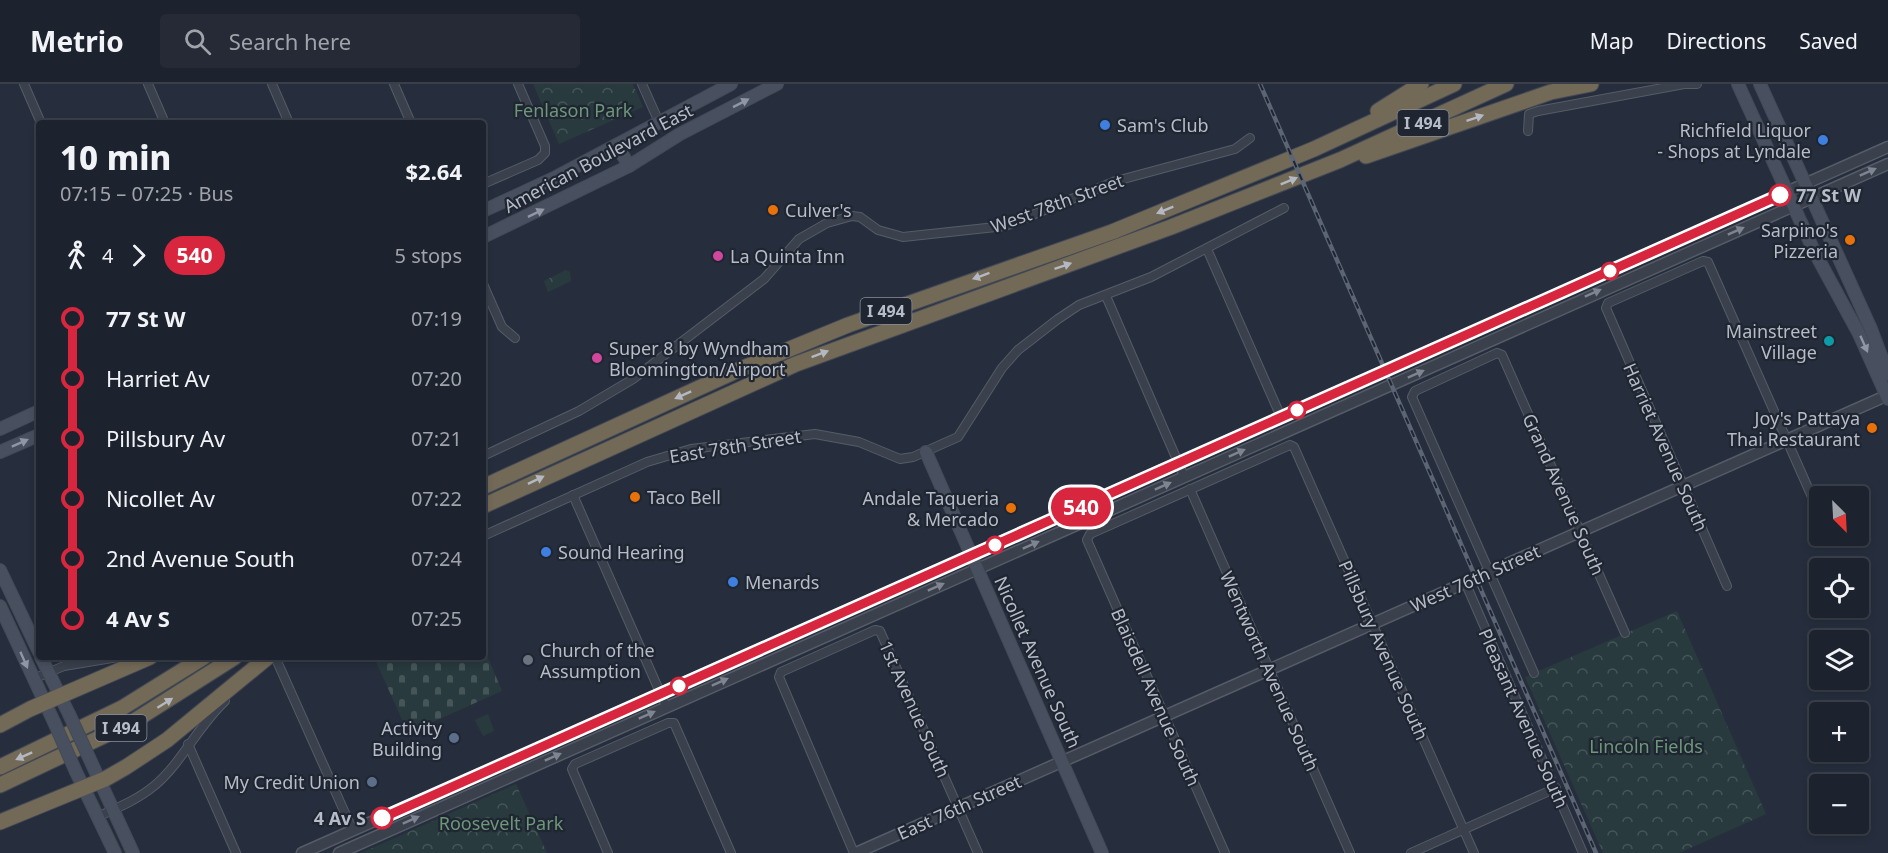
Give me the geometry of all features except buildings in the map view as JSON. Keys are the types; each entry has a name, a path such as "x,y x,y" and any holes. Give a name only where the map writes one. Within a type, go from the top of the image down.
{"highway":[{"path":"1314,149 1421,84"},
{"name":"I 494","path":"486,486 736,371 848,325 1112,232 1314,149 1454,84"},
{"name":"I 494","path":"486,505 563,467 796,364 894,326 1171,227 1340,160 1506,84"},
{"path":"1340,160 1378,154 1551,92 1591,84"},
{"path":"0,724 143,660"},
{"name":"I 494","path":"0,767 122,708 199,660"},
{"name":"I 494","path":"0,786 131,723 230,660"},
{"path":"0,822 99,782 167,740 271,660"}],"main road":[{"name":"American Boulevard East","path":"486,236 628,166 760,88 775,84"},
{"path":"1738,84 1786,192 1822,267 1859,334 1887,396"},
{"path":"1760,84 1871,329 1888,374"},
{"name":"American Boulevard East","path":"486,210 617,145 729,85"},
{"path":"617,145 628,166"},
{"path":"0,429 36,412"},
{"path":"0,452 36,436"},
{"name":"Nicollet Avenue South","path":"926,452 1102,853"},
{"path":"0,570 36,646"},
{"path":"0,606 115,853"},
{"path":"42,660 133,853"}],"street":[{"path":"24,84 40,120"},
{"path":"148,84 164,120"},
{"path":"272,84 288,120"},
{"path":"394,84 410,120"},
{"path":"486,183 538,160 545,153 545,146 518,84"},
{"path":"642,84 659,122"},
{"path":"1527,130 1529,114 1538,111 1697,84"},
{"name":"West 78th Street","path":"486,455 579,411 633,379 764,279 799,239 827,223 852,216 860,218 878,230 903,237 1005,226 1116,182 1235,149 1251,138"},
{"path":"302,853 1888,147"},
{"path":"339,853 1888,164"},
{"path":"926,452 958,437 1002,368 1024,344 1079,306 1106,296 1207,249 1284,208"},
{"path":"1207,249 1281,417"},
{"name":"Harriet Avenue South","path":"1727,586 1606,308 1608,303 1703,261 1708,262 1786,440"},
{"path":"486,291 502,327 515,338"},
{"path":"1106,296 1184,476"},
{"name":"Pleasant Avenue South","path":"1502,355 1497,353 1434,382 1415,391 1412,397 1534,673"},
{"name":"Grand Avenue South","path":"1502,355 1625,633"},
{"name":"West 76th Street","path":"1062,761 1887,396"},
{"name":"East 78th Street","path":"486,535 669,454 797,435 837,436 900,459 926,452"},
{"path":"1786,440 1809,491"},
{"name":"Pillsbury Avenue South","path":"1190,489 1290,445 1294,447 1474,853"},
{"name":"Blaisdell Avenue South","path":"1190,489 1090,534 1087,540 1225,853"},
{"name":"Wentworth Avenue South","path":"1190,489 1350,853"},
{"path":"573,495 666,706"},
{"name":"Pleasant Avenue South","path":"1465,582 1583,853"},
{"path":"780,656 795,645 858,616 857,607"},
{"name":"1st Avenue South","path":"855,853 779,677 781,672 875,630 880,631 978,853"},
{"path":"33,679 64,666 91,664 106,660"},
{"path":"97,817 156,785 222,703 272,660"},
{"path":"275,660 353,831"},
{"path":"608,853 572,769 575,764 668,723 674,723 731,853"},
{"path":"188,744 236,853"},
{"name":"East 76th Street","path":"855,853 1062,761"},
{"path":"1411,853 1556,788"}],"green space":[{"name":"Fenlason Park","path":"533,84 633,84 643,107 559,144"},
{"path":"566,270 570,272 571,281 548,292 544,281"},
{"name":"Lincoln Fields","path":"1677,611 1766,814 1679,853 1603,853 1525,677"},
{"path":"486,653 502,691 408,733 375,660 486,660"},
{"path":"488,714 494,731 483,736 475,720"},
{"name":"Roosevelt Park","path":"516,784 547,853 361,853"}],"railway":[{"path":"1260,84 1596,853"}],"bus line":[{"name":"540","path":"382,818 1780,195"}],"place":[{"name":"Sam's Club","path":"1105,125"},
{"name":"Richfield Liquor - Shops at Lyndale","path":"1823,140"},
{"name":"77 St W","path":"1780,195"},
{"name":"Culver's","path":"773,210"},
{"name":"Sarpino's Pizzeria","path":"1850,240"},
{"name":"La Quinta Inn","path":"718,256"},
{"name":"Mainstreet Village","path":"1829,341"},
{"name":"Super 8 by Wyndham Bloomington/Airport","path":"597,358"},
{"name":"Joy's Pattaya Thai Restaurant","path":"1872,428"},
{"name":"Taco Bell","path":"635,497"},
{"name":"Andale Taqueria & Mercado","path":"1011,508"},
{"name":"Sound Hearing","path":"546,552"},
{"name":"Menards","path":"733,582"},
{"name":"Church of the Assumption","path":"528,660"},
{"name":"Activity Building","path":"454,738"},
{"name":"My Credit Union","path":"372,782"},
{"name":"4 Av S","path":"382,818"}]}
